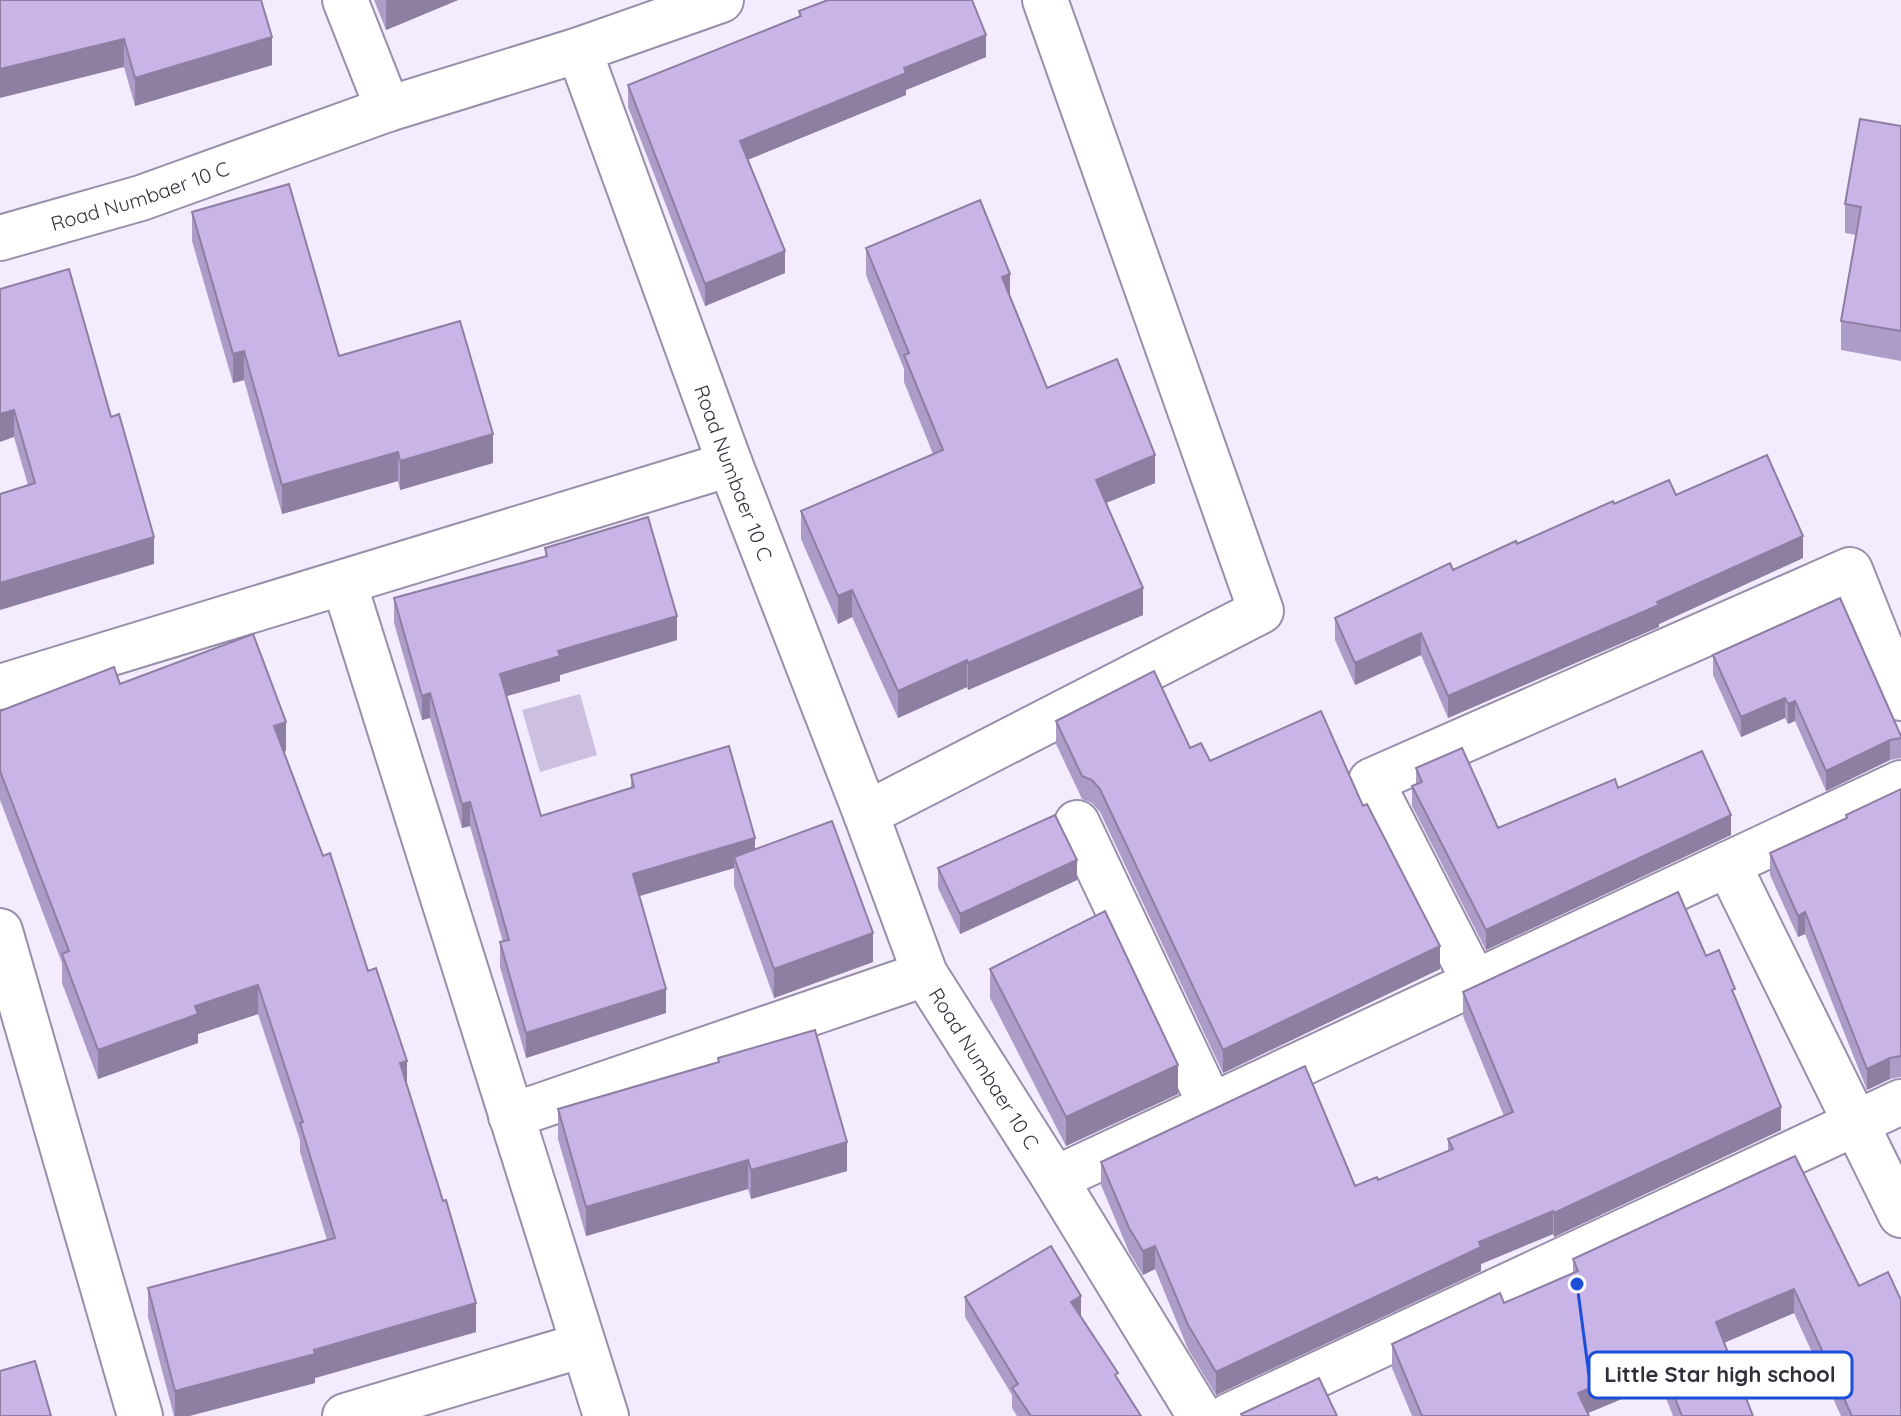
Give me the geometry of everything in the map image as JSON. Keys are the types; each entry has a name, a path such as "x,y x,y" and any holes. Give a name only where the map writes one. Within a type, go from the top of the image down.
{"street":[{"path":"345,0 388,109"},
{"path":"579,50 721,0"},
{"path":"866,814 1261,611 1045,0"},
{"name":"Road Numbaer 10 C","path":"0,238 141,198 388,109 579,50 730,464 925,974 1200,1416"},
{"path":"0,687 730,464"},
{"path":"1475,983 1371,781 1850,570 1901,698"},
{"path":"344,583 606,1416"},
{"path":"1055,1179 1901,783"},
{"path":"1077,823 1211,1106"},
{"path":"1728,864 1901,1215"},
{"path":"0,931 140,1416"},
{"path":"511,1116 925,974"},
{"path":"1229,1416 1901,1102"},
{"path":"345,1416 583,1345"}],"shaded area":[{"path":"580,694 597,755 540,772 522,710"}],"building":[{"path":"0,0 261,0 272,37 135,78 124,39 0,69"},
{"path":"828,0 972,0 986,35 904,68 906,73 740,141 785,251 705,284 628,85 801,16 799,11"},
{"path":"1860,119 1901,126 1901,331 1841,321 1861,207 1845,204"},
{"path":"289,184 339,356 460,321 493,434 400,461 398,452 282,485 244,351 233,354 192,212"},
{"path":"980,200 1010,274 1002,277 1047,388 1117,359 1155,455 1096,480 1143,588 898,691 852,590 838,596 801,511 943,450 904,355 909,353 866,248"},
{"path":"69,269 111,417 119,414 154,537 0,583 0,494 35,483 14,410 0,414 0,289"},
{"path":"1767,455 1803,536 1657,602 1659,605 1448,696 1421,633 1355,663 1335,618 1450,563 1453,570 1613,501 1614,504 1669,480 1676,495"},
{"path":"648,517 677,616 558,651 560,656 500,674 541,816 634,787 631,775 729,746 755,838 633,874 666,989 526,1033 500,942 509,940 470,802 462,804 430,693 422,696 394,598 547,556 545,548"},
{"path":"1840,598 1901,738 1890,740 1826,771 1795,701 1788,704 1785,698 1741,717 1713,655"},
{"path":"253,634 286,722 274,726 323,856 330,853 368,971 376,968 407,1061 400,1063 443,1201 446,1200 476,1303 314,1350 315,1354 175,1391 148,1288 335,1238 300,1123 303,1122 258,985 195,1006 198,1014 98,1050 62,954 69,951 0,771 0,711 114,667 120,684"},
{"path":"1154,671 1190,748 1201,743 1210,761 1321,711 1363,806 1367,804 1440,946 1223,1050 1100,789 1092,780 1082,776 1056,721"},
{"path":"1462,748 1498,828 1615,779 1618,788 1702,751 1731,815 1486,930 1412,786 1422,782 1416,768"},
{"path":"1901,789 1901,1056 1867,1069 1805,912 1798,916 1770,853"},
{"path":"1055,815 1077,860 960,914 938,868"},
{"path":"832,821 873,933 774,969 734,857"},
{"path":"1678,892 1706,956 1719,950 1735,989 1732,990 1781,1107 1554,1213 1479,1242 1481,1247 1216,1372 1188,1325 1155,1246 1143,1251 1129,1228 1101,1162 1305,1066 1355,1186 1377,1177 1378,1180 1453,1149 1448,1139 1513,1112 1463,992"},
{"path":"1105,911 1178,1065 1066,1117 990,969"},
{"path":"815,1030 847,1142 751,1170 748,1160 586,1207 558,1109"},
{"path":"1795,1156 1859,1286 1888,1272 1901,1300 1901,1416 1852,1416 1794,1289 1716,1322 1753,1416 1682,1416 1660,1359 1578,1393 1589,1416 1422,1416 1392,1344 1500,1293 1504,1303 1578,1271 1573,1259"},
{"path":"1051,1246 1081,1296 1071,1302 1118,1373 1115,1375 1141,1416 1031,1416 1012,1388 1018,1384 965,1297"},
{"path":"35,1361 51,1416 0,1416 0,1371"},
{"path":"1319,1378 1337,1416 1241,1414"}],"place":[{"name":"Little Star high school","path":"1577,1284"}]}
